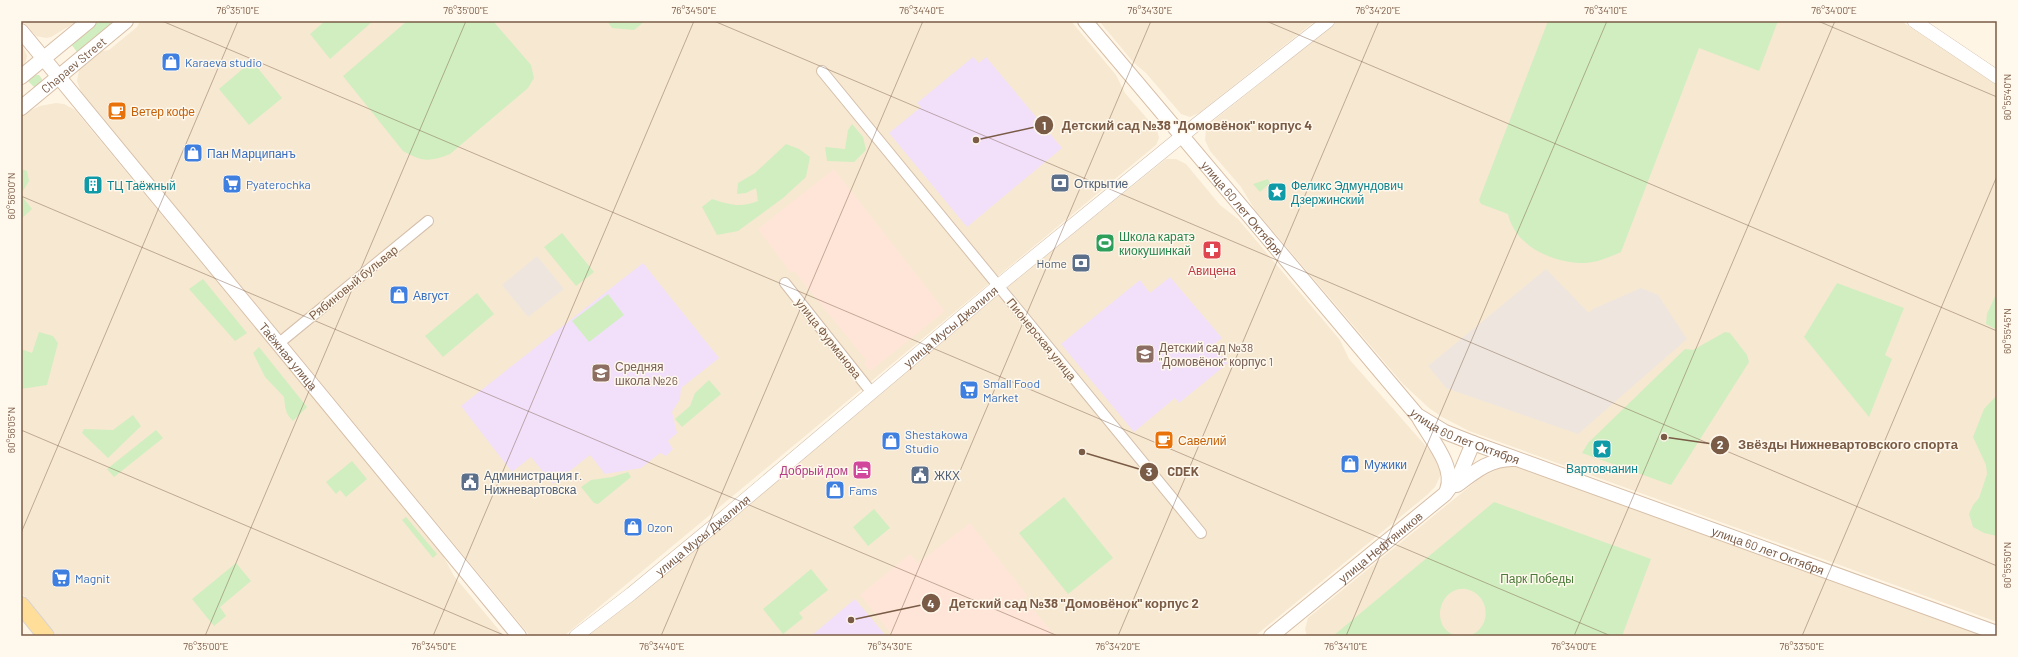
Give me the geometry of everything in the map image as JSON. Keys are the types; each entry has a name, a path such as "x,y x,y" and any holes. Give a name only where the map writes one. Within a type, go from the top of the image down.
{"main road":[{"name":"Chapaev Street","path":"21,76 88,21"},
{"name":"Chapaev Street","path":"21,108 126,21"},
{"name":"улица 60 лет Октября","path":"1085,21 1417,415 1445,432 1473,444 1519,459 1997,633"},
{"name":"Таёжная улица","path":"21,31 519,636"},
{"path":"1417,415 1447,464 1450,474 1445,494"},
{"name":"улица Нефтяников","path":"1271,636 1445,494 1460,474 1473,444"},
{"path":"1445,494 1483,466 1501,460 1519,459"},
{"path":"21,605 46,636"}],"street":[{"name":"улица Мусы Джалиля","path":"576,636 632,594 998,286 1182,136 1328,21"},
{"path":"1914,21 1997,77"},
{"name":"Пионерская улица","path":"822,71 1201,533"},
{"name":"Рябиновый бульвар","path":"278,344 428,221"},
{"name":"улица Фурманова","path":"785,283 872,393"}],"shaded area":[{"path":"23,21 78,21 51,37 46,38 36,36"},
{"path":"140,21 1071,21 1116,75 1125,93 1157,130 1159,138 1156,145 564,636 530,636 81,92 77,81 79,70 82,65 98,52 109,50 137,27"},
{"path":"1099,21 1315,21 1199,113 1190,117 1181,114 1146,73 1134,63"},
{"path":"1338,21 1901,21 1997,85 1997,622 1469,431 1442,417 1429,408 1403,384 1255,210 1241,187 1210,151 1205,140 1206,130 1213,121"},
{"path":"21,42 27,56 25,64 21,69"},
{"path":"973,57 979,63 986,57 1062,148 967,227 889,133 921,107 917,103"},
{"path":"56,103 64,104 75,110 442,554 454,576 504,636 57,636 21,592 21,117 27,112 40,106"},
{"path":"1166,159 1176,159 1186,164 1220,205 1238,219 1340,340 1349,359 1432,453 1440,467 1441,474 1435,487 1427,495 1255,636 584,636 993,298"},
{"path":"834,169 945,311 872,371 864,365 866,360 794,271 791,273 758,229"},
{"path":"537,256 564,289 528,317 502,285"},
{"name":"Средняя школа №26","path":"643,263 719,358 681,388 680,399 672,412 677,433 668,441 673,449 666,456 660,453 641,468 605,474 590,455 553,484 531,457 512,472 461,406"},
{"path":"1546,269 1589,313 1593,309 1641,288 1658,295 1687,339 1578,434 1446,388 1428,366"},
{"name":"Детский сад №38 \"Домовёнок\" корпус 1","path":"1170,277 1222,338 1213,345 1228,363 1179,403 1175,398 1134,432 1061,344 1140,280 1150,293"},
{"path":"1519,459 1987,636 1307,636 1305,629 1308,618 1480,478 1500,468 1511,466"},
{"path":"970,523 1027,595 1024,598 1055,636 893,636 860,595 910,554 918,563"},
{"path":"855,599 886,636 811,636 849,604"}],"green space":[{"path":"99,21 116,21 77,52 71,44"},
{"path":"325,21 373,21 330,59 310,34"},
{"path":"407,21 493,21 531,65 534,78 528,88 450,154 426,160 403,151 343,76"},
{"path":"645,21 634,30 612,28 608,22"},
{"path":"1548,21 1778,21 1759,71 1699,48 1621,252 1604,259 1586,263 1574,263 1550,257 1538,251 1519,236 1512,226 1508,214 1481,204 1479,200"},
{"path":"252,61 282,98 249,125 219,89"},
{"path":"36,75 39,75 42,79 35,88 28,81"},
{"path":"852,124 863,137 866,150 854,162 827,161 825,147 845,149 848,130"},
{"path":"786,144 799,149 810,157 806,177 783,198 738,231 717,235 702,207 712,199 735,205 758,201 756,188 746,193 737,194 738,183 755,173"},
{"path":"21,169 27,171 29,181 21,194"},
{"path":"1268,179 1270,183 1260,192 1253,184"},
{"path":"21,195 32,209 21,219"},
{"path":"562,233 594,272 576,286 544,247"},
{"path":"203,279 247,333 235,341 189,289"},
{"path":"1837,283 1904,308 1885,355 1892,359 1869,417 1804,337"},
{"path":"1997,292 1997,330 1986,324 1987,314"},
{"path":"477,293 494,314 443,357 425,336"},
{"path":"608,294 624,315 589,342 572,321"},
{"path":"39,332 53,336 58,343 47,385 21,389 21,349 32,353"},
{"path":"1725,332 1730,333 1747,355 1749,362 1671,485 1582,453 1588,443 1685,349 1693,350"},
{"path":"259,347 307,407 293,421 287,413 284,397 265,377 253,353"},
{"path":"709,380 721,394 682,427 675,419 690,406 695,393"},
{"path":"1997,395 1997,536 1984,533 1973,527 1969,514 1973,505 1979,498 1987,474 1986,465 1973,437 1984,409"},
{"path":"133,415 141,426 108,458 82,433 84,429 113,430"},
{"path":"156,430 163,438 114,477 107,469"},
{"path":"352,461 367,479 346,497 340,490 336,494 326,482"},
{"path":"628,472 631,477 598,504 594,503 581,487 591,480 612,477"},
{"path":"1064,497 1113,558 1068,594 1019,533"},
{"name":"Парк Победы","path":"1494,502 1651,559 1622,636 1459,636 1333,636","holes":["1466,589 1476,593 1482,600 1485,608 1483,625 1477,631 1469,635 1459,636 1449,633 1443,627 1440,619 1440,610 1443,601 1448,595 1456,590"]},
{"path":"874,509 890,528 868,546 853,527"},
{"path":"406,517 437,554 433,558 402,520"},
{"path":"236,563 251,581 220,607 226,616 214,626 192,599"},
{"path":"811,569 828,590 799,613 803,618 783,634 763,609"}],"place":[{"name":"Karaeva studio","path":"171,62"},
{"name":"Ветер кофе","path":"117,111"},
{"name":"Детский сад №38 \"Домовёнок\" корпус 4","path":"976,140"},
{"name":"Пан Марципанъ","path":"193,153"},
{"name":"Открытие","path":"1060,183"},
{"name":"Pyaterochka","path":"232,184"},
{"name":"ТЦ Таёжный","path":"93,185"},
{"name":"Феликс Эдмундович Дзержинский","path":"1277,192"},
{"name":"Школа каратэ киокушинкай","path":"1105,243"},
{"name":"Авицена","path":"1212,250"},
{"name":"Home","path":"1081,263"},
{"name":"Август","path":"399,295"},
{"name":"Детский сад №38 \"Домовёнок\" корпус 1","path":"1145,354"},
{"name":"Средняя школа №26","path":"601,373"},
{"name":"Small Food Market","path":"969,390"},
{"name":"Звёзды Нижневартовского спорта","path":"1664,437"},
{"name":"Савелий","path":"1164,440"},
{"name":"Shestakowa Studio","path":"891,441"},
{"name":"Вартовчанин","path":"1602,449"},
{"name":"CDEK","path":"1082,452"},
{"name":"Мужики","path":"1350,464"},
{"name":"Добрый дом","path":"862,470"},
{"name":"ЖКХ","path":"920,475"},
{"name":"Администрация г. Нижневартовска","path":"470,482"},
{"name":"Fams","path":"835,490"},
{"name":"Ozon","path":"633,527"},
{"name":"Magnit","path":"61,578"},
{"name":"Детский сад №38 \"Домовёнок\" корпус 2","path":"851,620"}]}
